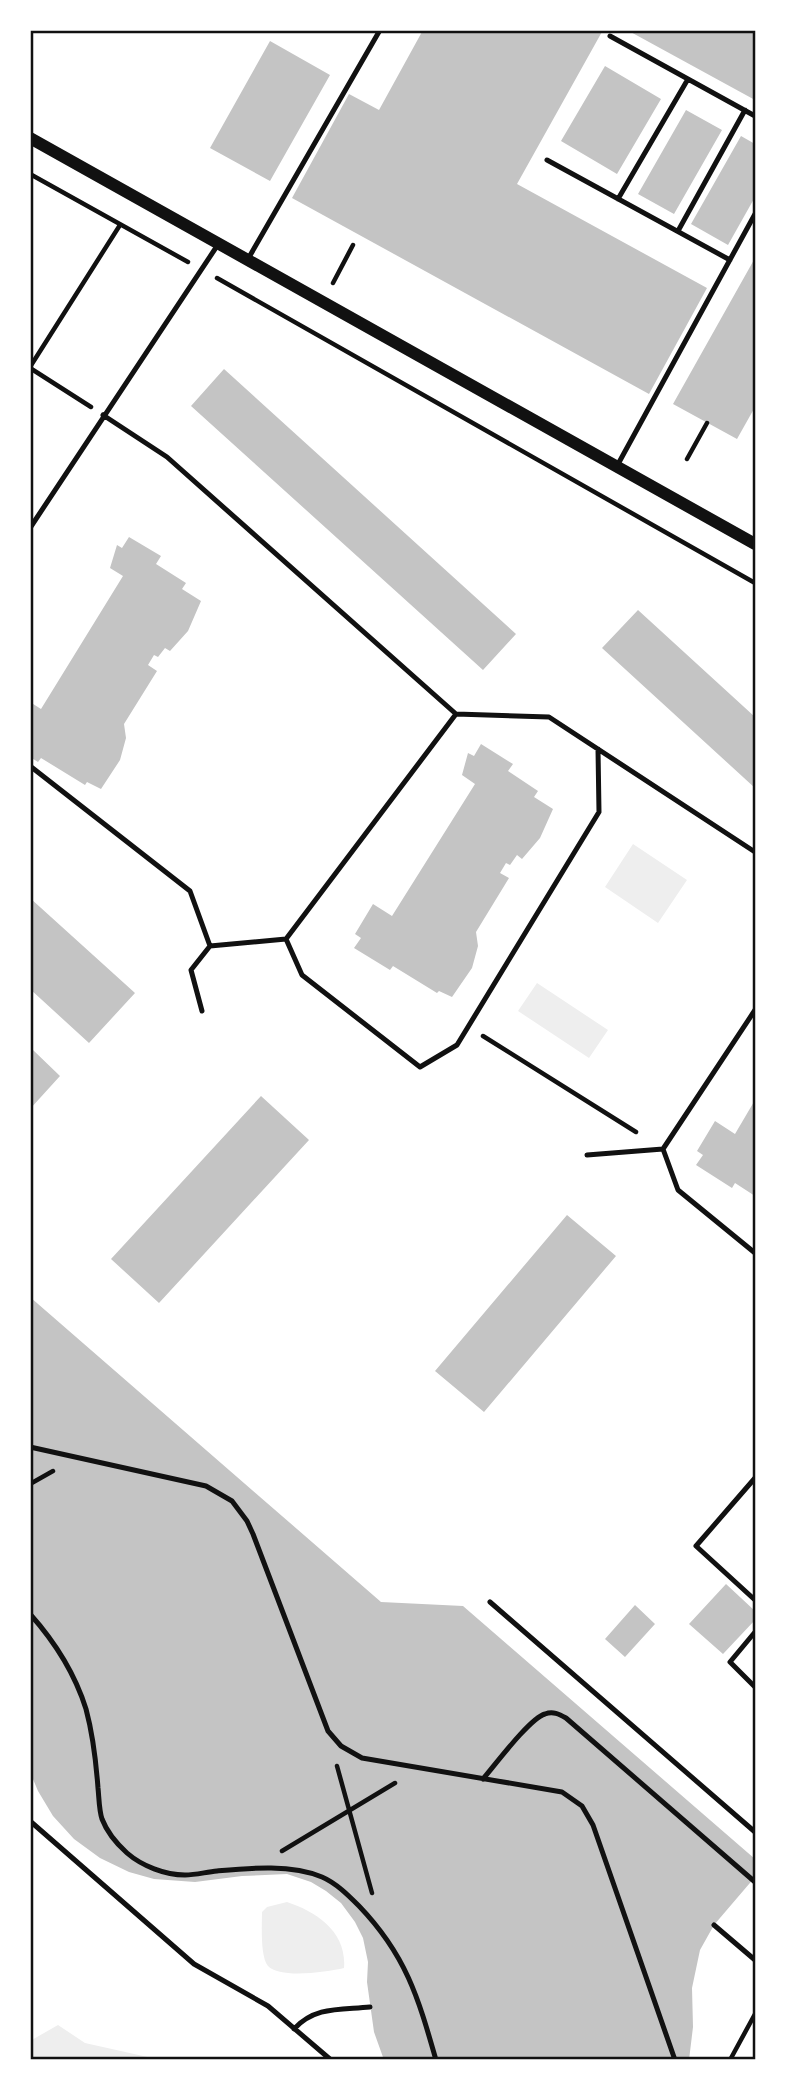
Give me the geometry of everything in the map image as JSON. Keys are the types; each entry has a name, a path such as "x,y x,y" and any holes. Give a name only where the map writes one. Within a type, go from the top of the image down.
{"street":[{"path":"30,138 755,544"}],"lane":[{"path":"248,259 380,30"},
{"path":"610,36 755,116"},
{"path":"618,199 688,79"},
{"path":"678,231 745,110"},
{"path":"547,160 730,260"},
{"path":"617,466 755,214"},
{"path":"30,528 219,243"},
{"path":"103,415 167,457 456,715 549,718 755,852"},
{"path":"202,1011 191,970 210,946 286,939 456,715"},
{"path":"286,939 302,975 420,1067 457,1045 599,813 598,749"},
{"path":"30,766 190,891 210,946"},
{"path":"663,1149 755,1010"},
{"path":"587,1156 663,1149"},
{"path":"663,1149 678,1190 755,1253"},
{"path":"30,1447 206,1486 232,1501 253,1534 328,1731 341,1746 362,1758 562,1792 574,1799 588,1814 675,2060"},
{"path":"755,1478 696,1546 755,1600"},
{"path":"490,1602 755,1832"},
{"path":"30,1614 62,1656 86,1710 94,1746 102,1818 113,1838 128,1854 146,1866 164,1872 185,1875 252,1869 298,1870 338,1886 372,1919 395,1950 419,1999 436,2060"},
{"path":"755,1632 730,1662 755,1687"},
{"path":"483,1779 535,1719 550,1712 557,1713 755,1882"},
{"path":"31,1825 194,1964 258,2000 331,2060"},
{"path":"714,1925 755,1960"},
{"path":"295,2029 305,2017 314,2013 370,2007"}],"path":[{"path":"30,174 755,583"},
{"path":"103,415 30,368 120,225"},
{"path":"687,459 707,423"},
{"path":"468,1026 663,1149"},
{"path":"328,1731 373,1896"},
{"path":"252,1869 420,1768"},
{"path":"730,2060 755,2014"}],"shaded area":[{"path":"633,844 687,880 658,923 605,887"},
{"path":"537,983 608,1030 589,1058 518,1011"},
{"path":"287,1902 309,1911 328,1925 341,1944 344,1968 316,1973 293,1973 274,1970 268,1966 263,1948 262,1912 267,1907"},
{"path":"58,2025 85,2043 161,2060 30,2060 30,2041"}],"building":[{"path":"423,30 603,30 517,184 707,288 649,394 292,198 349,94 379,110"},
{"path":"627,30 755,30 755,100"},
{"path":"270,41 330,75 270,181 210,148"},
{"path":"605,66 661,99 617,174 561,141"},
{"path":"686,110 722,130 674,214 638,194"},
{"path":"741,136 755,144 755,197 728,245 691,224"},
{"path":"755,258 755,407 737,439 673,404"},
{"path":"224,369 516,634 483,670 191,406"},
{"path":"129,537 161,556 156,564 186,583 182,589 201,601 188,631 170,651 165,648 158,657 154,655 148,665 157,671 124,724 126,738 120,760 101,789 87,782 85,785 41,758 38,762 30,757 30,702 41,709 123,576 110,568 117,545 122,548"},
{"path":"638,610 755,717 755,788 602,648"},
{"path":"481,744 513,764 508,771 538,791 534,797 553,809 540,838 522,859 517,855 510,865 506,863 500,873 509,878 476,932 478,946 472,968 452,997 439,991 437,993 393,966 390,970 354,948 361,938 355,934 373,904 392,916 475,784 462,775 468,753 474,756"},
{"path":"30,898 135,993 89,1043 30,989"},
{"path":"33,1050 60,1076 30,1109 30,1054"},
{"path":"261,1096 309,1140 159,1303 111,1259"},
{"path":"755,1100 755,1196 735,1183 732,1188 696,1165 703,1155 697,1151 715,1121 735,1134"},
{"path":"567,1215 616,1256 484,1412 435,1371"},
{"path":"30,1297 381,1602 463,1606 755,1859 755,1877 714,1925 700,1950 692,1988 693,2027 689,2060 384,2060 374,2032 367,1982 368,1962 363,1938 341,1903 326,1891 311,1882 287,1874 195,1882 154,1879 129,1872 100,1858 74,1839 53,1816 30,1772"},
{"path":"726,1584 755,1611 755,1620 723,1654 689,1624"},
{"path":"635,1605 655,1624 625,1657 605,1639"}]}
